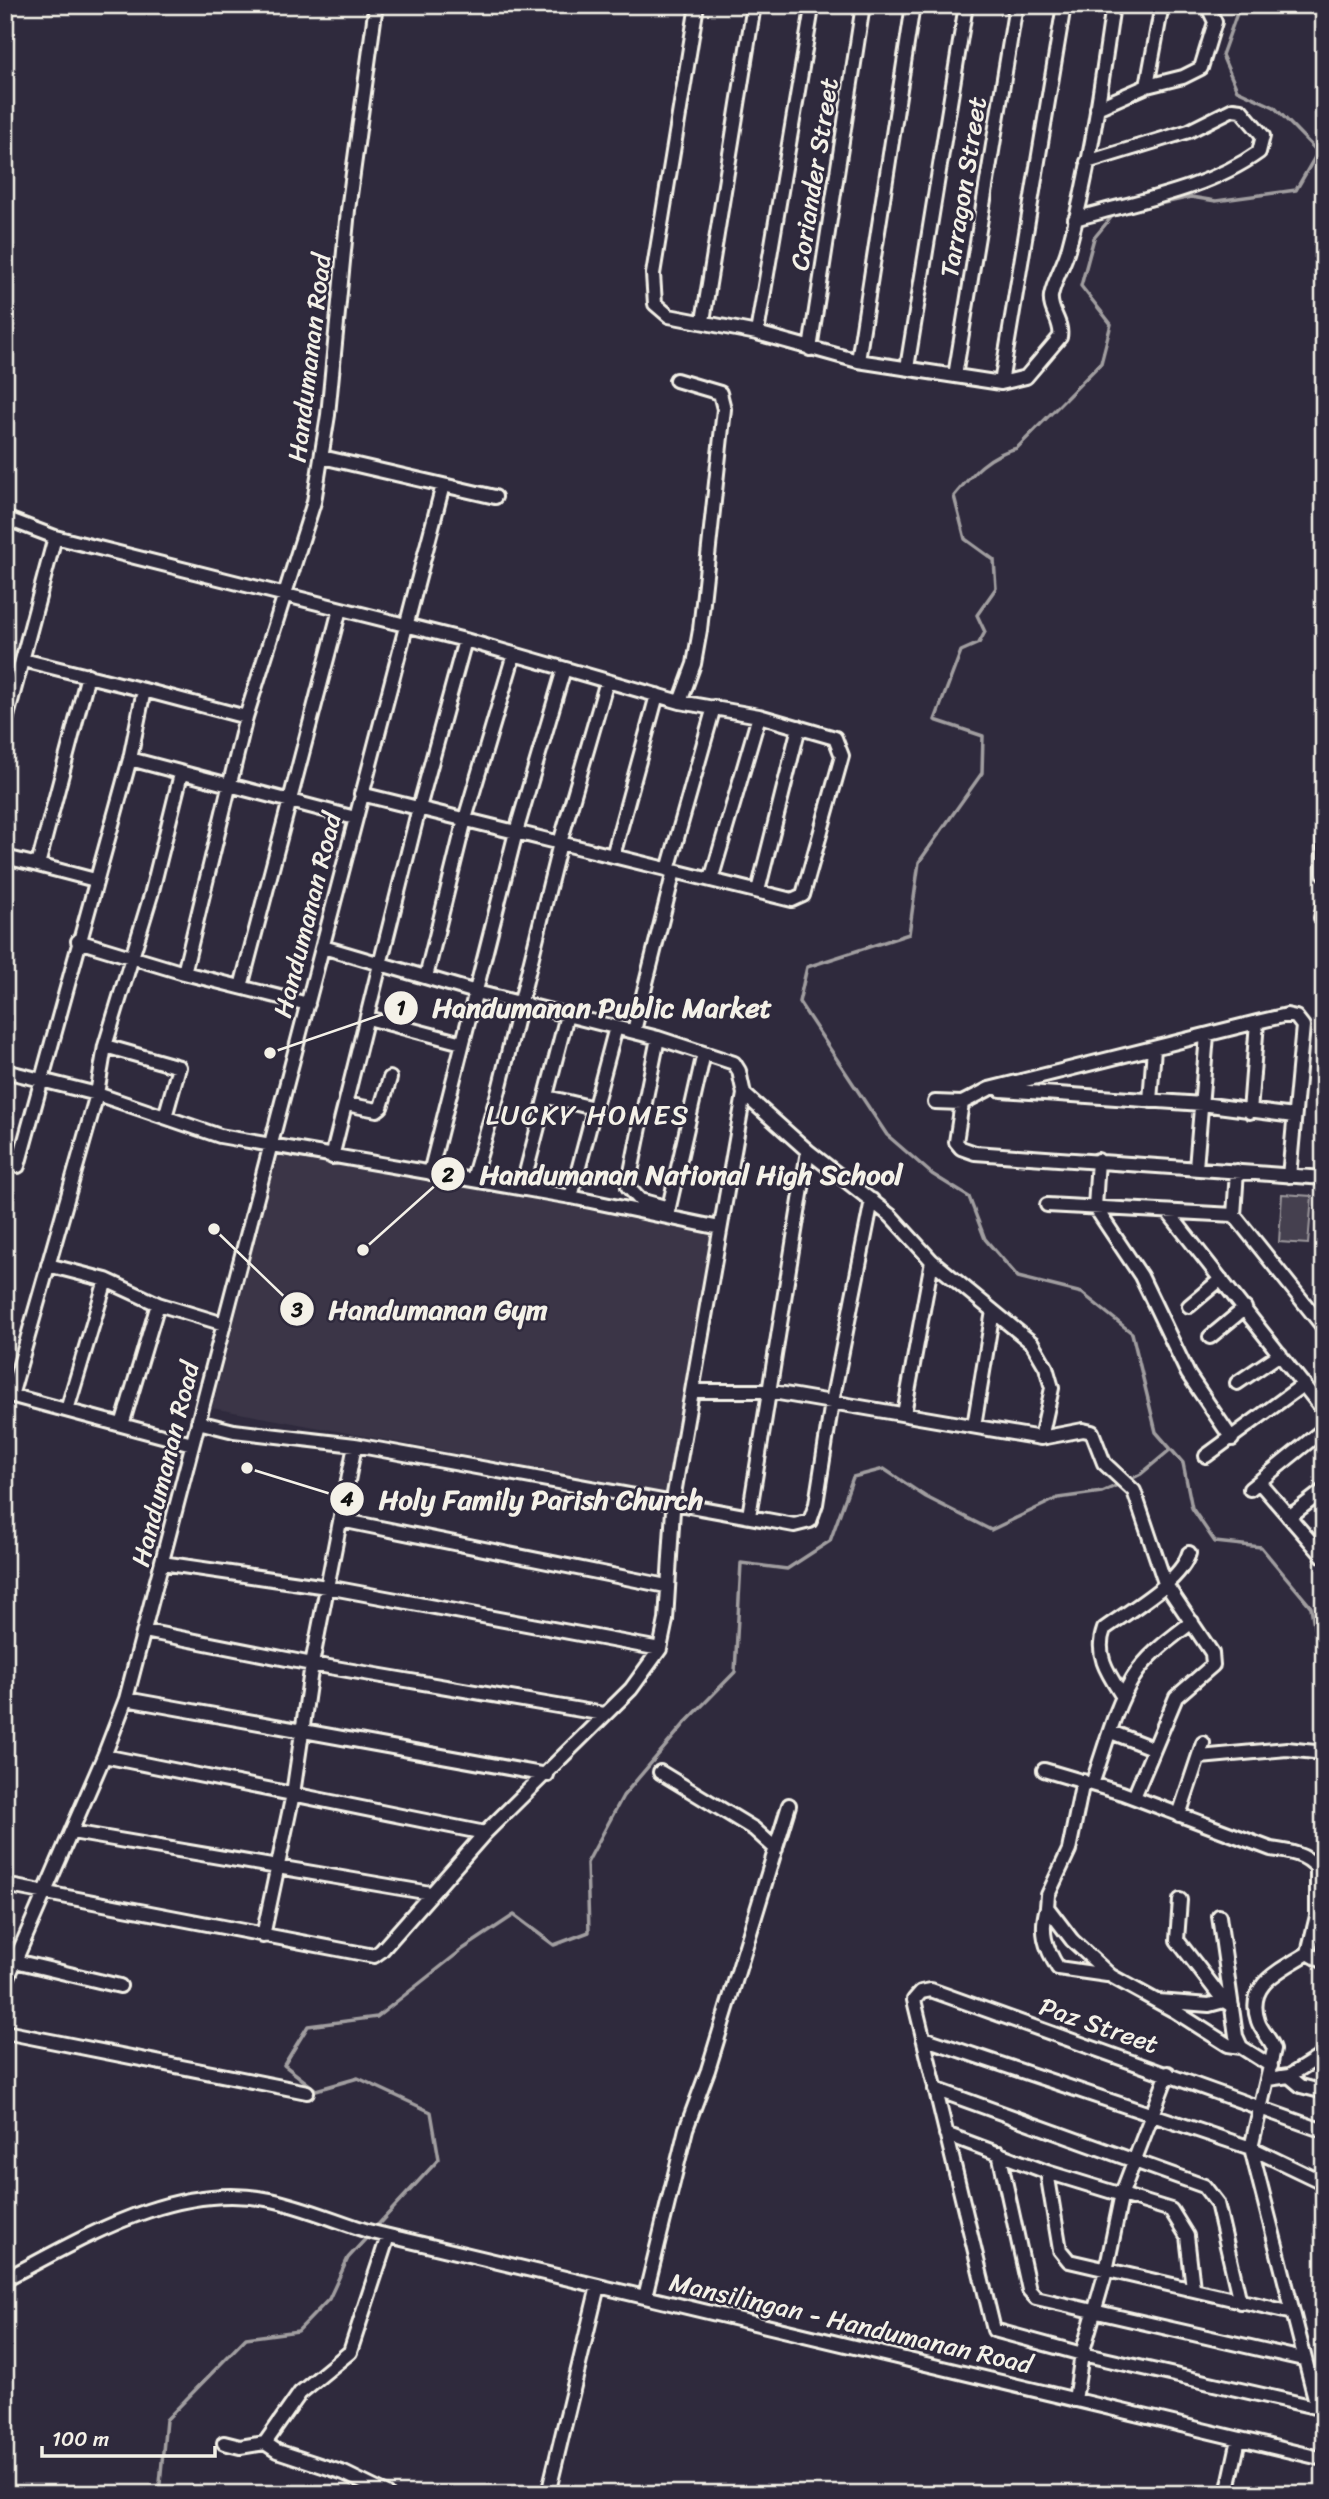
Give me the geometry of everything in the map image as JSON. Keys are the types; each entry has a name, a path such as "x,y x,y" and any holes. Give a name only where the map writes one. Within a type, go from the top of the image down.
{"street":[{"name":"Handumanan Road","path":"184,973 246,718 314,502 322,457 348,210 376,5"},
{"path":"697,5 653,274 655,304 669,316 757,333 858,361 1001,383 1026,377 1060,337 1061,328 1052,307 1051,296 1068,251 1075,219 1097,108 1113,5"},
{"path":"703,321 754,5"},
{"path":"757,333 811,14 810,5"},
{"name":"Coriander Street","path":"810,349 863,5"},
{"path":"858,361 913,5"},
{"path":"907,368 966,5"},
{"name":"Tarragon Street","path":"955,376 1016,5"},
{"path":"1001,383 1064,5"},
{"path":"1147,86 1162,5"},
{"path":"1097,108 1147,86 1183,77 1201,68 1215,22 1207,5"},
{"path":"1075,219 1194,185 1259,152 1263,136 1241,110 1233,109 1189,131 1087,162"},
{"path":"676,380 720,393 724,409 694,664 680,702"},
{"path":"322,457 495,497"},
{"name":"Handumanan Road","path":"5,1984 13,1954 45,1893 126,1699 443,485"},
{"path":"5,518 55,537 465,640 680,702 759,716 835,737 842,756 803,895 792,900 361,794"},
{"path":"5,724 55,537"},
{"path":"241,987 340,609"},
{"path":"332,1157 419,808 465,640"},
{"path":"426,977 465,819 514,654"},
{"path":"23,660 88,674 246,718"},
{"path":"430,1173 516,832 564,669"},
{"path":"38,865 88,674"},
{"path":"473,1179 521,1002 560,843 607,681"},
{"path":"18,1166 130,759 144,690"},
{"path":"613,856 657,695"},
{"path":"634,1031 671,870 714,707"},
{"path":"711,880 759,716"},
{"path":"758,891 799,727"},
{"path":"130,759 355,818"},
{"path":"181,774 132,958 105,1046 97,1094 8,1395 192,1444"},
{"path":"1324,840 1324,874"},
{"path":"5,856 95,880"},
{"path":"1321,918 1324,904"},
{"path":"78,941 184,973 308,1004"},
{"path":"5,1885 374,1956 485,1833 631,1689 660,1649 667,1620 666,1586 674,1506 744,1094 739,1071 734,1063 658,1038 476,992 323,947"},
{"path":"523,1188 567,1015"},
{"path":"935,1102 962,1103 989,1089 1287,1015 1296,1017 1303,1026 1289,1176"},
{"path":"368,1018 462,1043"},
{"path":"1250,1112 1257,1022"},
{"path":"571,1197 616,1027"},
{"path":"1196,1168 1207,1035"},
{"path":"658,1038 628,1187 640,1200 668,1213"},
{"path":"105,1046 179,1068 165,1117"},
{"path":"1150,1101 1154,1048"},
{"path":"668,1213 704,1053"},
{"path":"5,1071 97,1094 220,1136 668,1213 720,1228"},
{"path":"346,1104 377,1110 381,1107 390,1078"},
{"path":"989,1089 1202,1104 1250,1112 1294,1115"},
{"path":"744,1094 808,1151 872,1200 914,1238 932,1261 1032,1343 1046,1367 1052,1388 1041,1438"},
{"path":"547,1097 594,1108"},
{"path":"962,1103 956,1142 961,1148 975,1153 1324,1178"},
{"path":"749,1516 766,1391 808,1151"},
{"path":"1098,1160 1095,1207 1141,1276 1188,1374 1232,1439"},
{"path":"1237,1171 1234,1215 1324,1328"},
{"path":"198,1422 234,1431 355,1445 674,1506 794,1525 810,1521 816,1504 832,1402 872,1200"},
{"path":"1047,1205 1234,1215"},
{"path":"1168,1212 1324,1411"},
{"path":"904,1414 932,1261"},
{"path":"48,1265 106,1280 158,1304 224,1324"},
{"path":"1189,1307 1221,1279"},
{"path":"67,1410 106,1280"},
{"path":"122,1425 158,1304"},
{"path":"1210,1337 1245,1308"},
{"path":"974,1426 993,1311"},
{"path":"1237,1383 1280,1354"},
{"path":"1206,1456 1304,1384"},
{"path":"693,1391 766,1391 1041,1438 1083,1430 1092,1432 1104,1463 1134,1491 1166,1583 1212,1653 1213,1665 1176,1697 1152,1748 1149,1763 1134,1797"},
{"path":"1324,1429 1255,1485 1289,1517 1324,1557"},
{"path":"263,1936 293,1794 312,1664 355,1445"},
{"path":"1289,1517 1324,1490"},
{"path":"341,1520 666,1586"},
{"path":"1123,1697 1107,1672 1100,1651 1104,1629 1166,1583 1186,1564 1189,1553"},
{"path":"162,1563 327,1587 660,1649"},
{"path":"1111,1976 1058,1968 1044,1946 1043,1921 1048,1895 1069,1850 1088,1783 1123,1697 1145,1662 1192,1622"},
{"path":"145,1631 312,1664 604,1714"},
{"path":"126,1699 303,1733 547,1774"},
{"path":"1111,1732 1152,1748"},
{"path":"1179,1815 1203,1743"},
{"path":"1200,1757 1287,1749 1324,1753"},
{"path":"104,1756 485,1833"},
{"path":"1044,1770 1134,1797 1319,1863 1318,1905 1308,1953 1261,1984 1256,1994 1258,2024 1274,2049 1251,2148 1303,2359 1320,2407"},
{"path":"660,1772 754,1829 776,1849"},
{"path":"645,2297 686,2129 708,2070 789,1805"},
{"path":"72,1832 430,1894"},
{"path":"1180,1900 1177,1940 1228,2003"},
{"path":"1047,1907 1072,1940 1111,1976 1228,2045 1241,2047"},
{"path":"1220,1916 1228,2003 1241,2047 1270,2073 1289,2076 1301,2086 1324,2092"},
{"path":"1308,1953 1324,1962"},
{"path":"13,1954 120,1986"},
{"name":"Paz Street","path":"923,2038 914,2000 921,1992 931,1990 1324,2131"},
{"path":"1157,2001 1209,2005 1228,2003"},
{"path":"5,2032 307,2092"},
{"path":"923,2038 991,2325 1000,2333 1082,2354 1320,2407"},
{"path":"923,2038 1251,2148 1324,2183"},
{"path":"1289,2076 1324,2054"},
{"path":"1075,2400 1082,2354 1106,2271 1122,2193 1168,2073"},
{"path":"935,2090 1205,2186 1217,2203 1240,2302"},
{"path":"947,2134 1047,2172 1171,2210 1187,2236 1193,2288"},
{"path":"999,2153 1029,2290 1044,2302 1303,2359"},
{"path":"1047,2172 1064,2257 1069,2261 1293,2313"},
{"name":"Mansilingan - Handumanan Road","path":"5,2279 130,2219 190,2200 231,2196 271,2200 387,2236 1324,2459"},
{"path":"265,2443 300,2393 350,2352 387,2236"},
{"path":"548,2494 598,2286"},
{"path":"1227,2494 1239,2439"},
{"path":"224,2443 240,2446 265,2443 277,2451 344,2473 387,2494"}],"shaded area":[{"path":"278,1152 483,1190 598,1204 714,1231 668,1497 434,1449 212,1408"},
{"path":"1282,1194 1312,1196 1308,1244 1279,1242"}],"waterway":[{"path":"1240,5 1222,55 1237,90 1274,107 1318,152 1296,190 1216,201 1191,197 1114,214 1094,238 1081,286 1111,324 1101,363 1017,448 989,460 954,496 965,539 994,560 996,588 977,615 985,632 979,643 961,651 935,720 983,736 982,773 919,862 909,934 807,967 799,1002 887,1135 932,1174 969,1197 985,1239 1018,1277 1082,1293 1132,1333 1156,1432 1183,1463 1192,1508 1215,1542 1261,1547 1311,1607 1320,1663 1324,1667"},
{"path":"1127,1481 1141,1474 1171,1449"},
{"path":"375,2228 439,2159 431,2112 358,2078 316,2090 284,2065 308,2026 377,2017 463,1949 514,1915 554,1945 589,1932 587,1863 623,1796 686,1722 735,1672 741,1563 787,1569 830,1541 853,1477 884,1469 926,1497 991,1530 1058,1498 1102,1492 1120,1484"},
{"path":"159,2494 166,2420 246,2338 298,2331 329,2299 348,2258 370,2234"}],"place":[{"name":"Handumanan Public Market","path":"270,1053"},
{"name":"Handumanan Gym","path":"214,1229"},
{"name":"Handumanan National High School","path":"363,1250"},
{"name":"Holy Family Parish Church","path":"247,1468"}],"district":[{"name":"LUCKY HOMES","path":"588,1114"}]}
